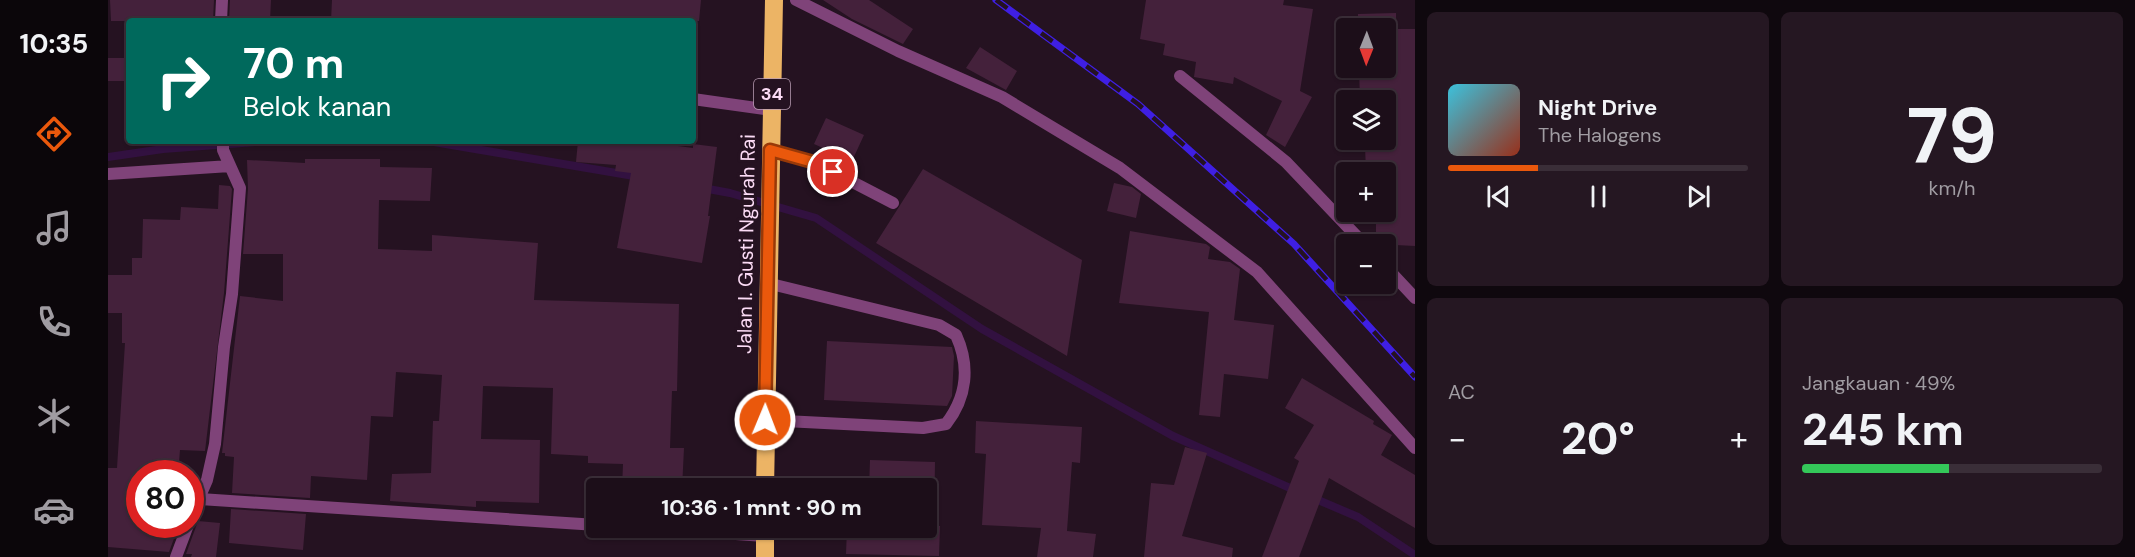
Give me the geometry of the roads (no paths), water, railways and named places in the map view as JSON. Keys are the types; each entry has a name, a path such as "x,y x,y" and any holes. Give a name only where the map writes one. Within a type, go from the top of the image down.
{"highway":[{"name":"Jalan I. Gusti Ngurah Rai","path":"765,478 774,0"},
{"path":"765,538 765,557"}],"street":[{"path":"220,18 222,0"},
{"path":"796,0 898,51 1002,97 1120,168 1257,272 1415,448"},
{"path":"1180,76 1287,162 1355,234"},
{"path":"696,99 771,110"},
{"path":"204,484 215,444 224,347 232,294 240,188 223,146"},
{"path":"770,150 813,162 893,203"},
{"path":"108,174 230,166"},
{"path":"1396,278 1415,298"},
{"path":"765,420 923,428 946,424 959,407 966,366 956,335 939,325 767,283"},
{"path":"204,498 586,524"},
{"path":"176,557 183,538"}],"waterway":[{"path":"108,157 163,149 229,144"},
{"path":"446,144 640,177"},
{"path":"703,188 730,193 816,218 982,329 1173,436 1299,492"},
{"path":"1311,497 1358,517 1415,555"}],"railway":[{"path":"996,0 1138,104 1294,244 1415,377"}]}
